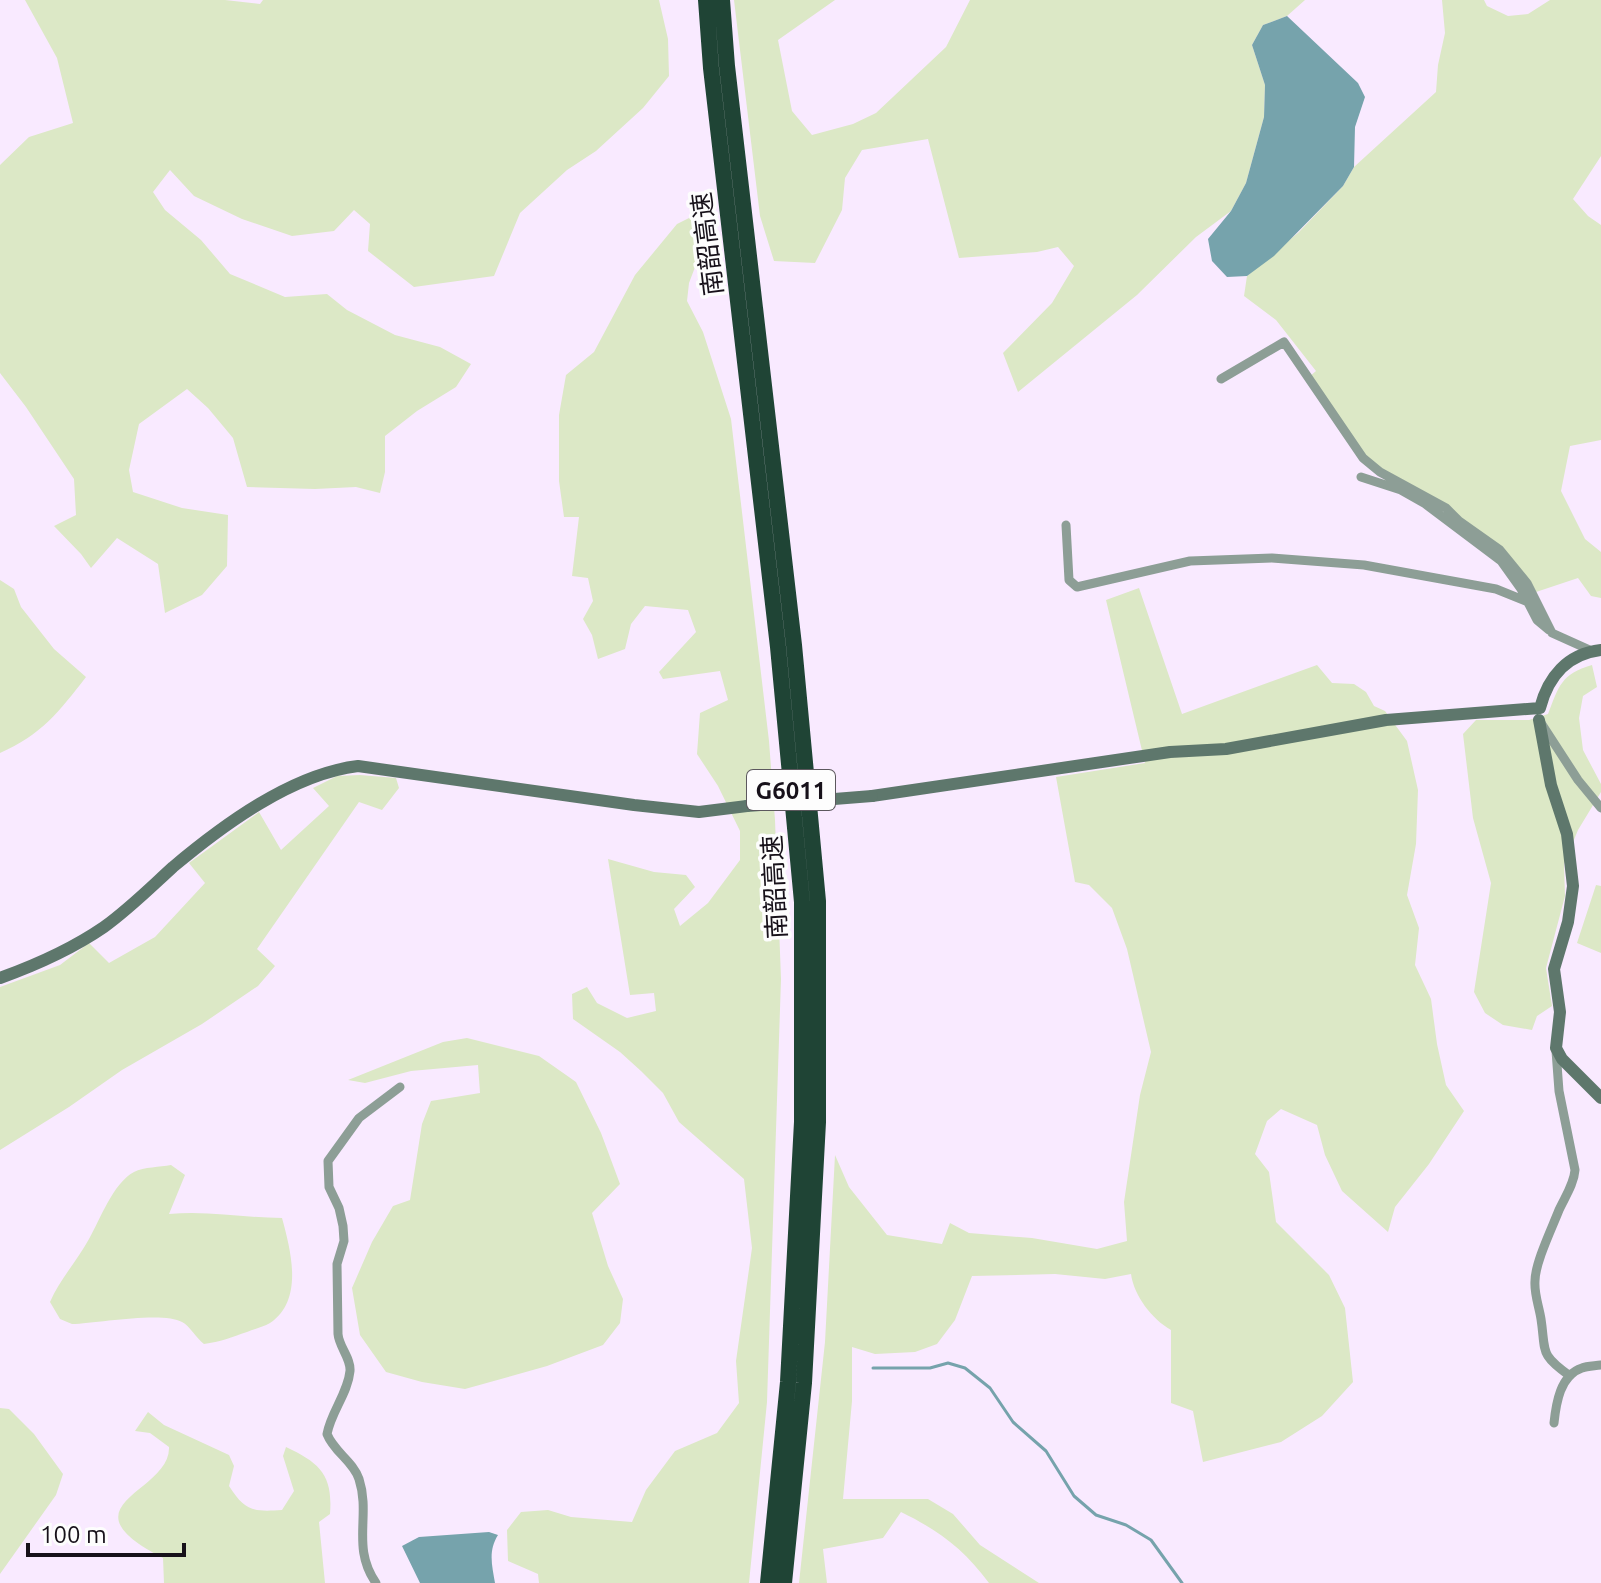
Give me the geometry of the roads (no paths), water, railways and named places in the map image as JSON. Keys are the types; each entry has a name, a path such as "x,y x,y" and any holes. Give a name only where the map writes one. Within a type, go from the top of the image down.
{"highway":[{"name":"南韶高速","path":"706,0 711,68 778,647 802,902 802,1122 788,1382 768,1583"},
{"name":"南韶高速","path":"722,0 794,645 818,901 818,1122 804,1383 784,1583"}],"street":[{"path":"1221,379 1284,342 1363,458 1380,472 1446,508 1500,550 1527,583 1552,633"},
{"path":"1361,477 1401,490 1424,503 1501,561 1537,620 1552,633 1596,650"},
{"path":"1066,525 1069,580 1077,587 1190,561 1272,558 1364,565 1496,589 1528,602"},
{"path":"1570,1376 1545,1354 1535,1283 1550,1231 1574,1180 1575,1170 1559,1091 1556,1048 1560,1012 1554,969 1568,922 1573,886 1567,834 1551,785 1539,714 1545,689 1559,668 1577,656 1596,650"},
{"path":"0,978 35,966 102,928 223,828 298,784 333,769 358,766 699,812 872,796 1170,752 1226,749 1386,720 1539,714"},
{"path":"1539,714 1578,780 1601,808"},
{"path":"1556,1048 1562,1059 1601,1098"},
{"path":"376,1583 363,1558 363,1502 359,1476 327,1434 350,1373 338,1334 337,1264 344,1241 343,1226 329,1187 328,1161 359,1118 400,1087"},
{"path":"1554,1423 1558,1396 1570,1376 1582,1368 1601,1365"}],"waterway":[{"path":"873,1368 930,1368 948,1363 965,1368 990,1388 1013,1422 1046,1451 1074,1496 1096,1515 1126,1525 1151,1540 1182,1583"}]}
